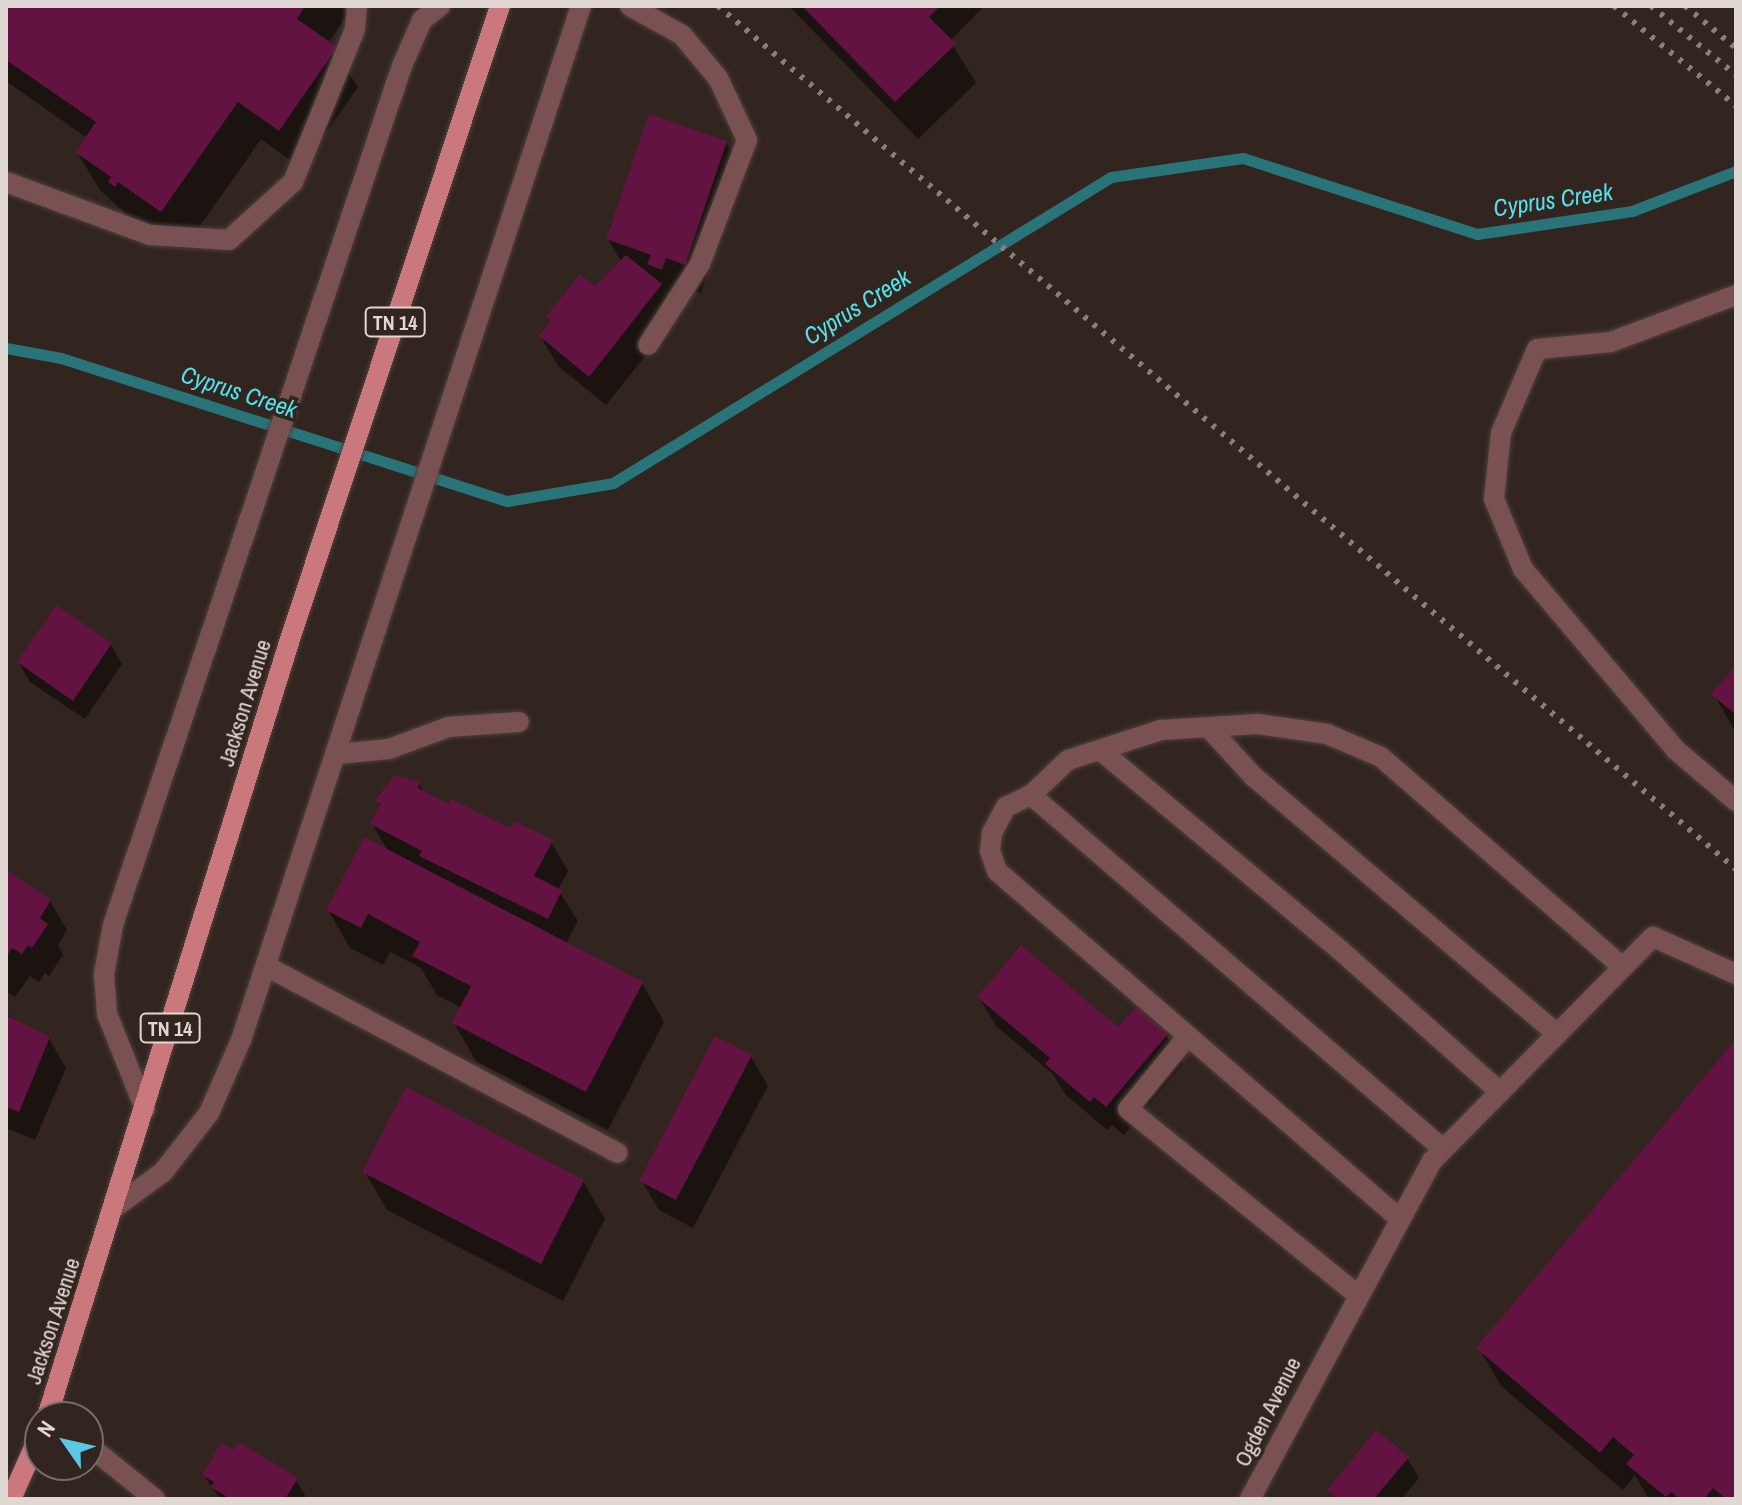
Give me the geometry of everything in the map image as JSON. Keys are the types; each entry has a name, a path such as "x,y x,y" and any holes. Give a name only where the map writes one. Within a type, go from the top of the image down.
{"main road":[{"name":"Jackson Avenue","path":"55,1401 290,639 500,6"},
{"path":"11,1499 24,1470"}],"street":[{"path":"6,182 150,235 229,240 293,182 355,29 357,6"},
{"path":"145,1109 107,1014 104,974 113,925 402,66 422,20 440,6"},
{"path":"114,1208 163,1172 209,1113 266,966 338,754 581,6"},
{"path":"630,6 682,35 718,78 747,140 700,264 648,345"},
{"path":"1736,295 1611,342 1537,349 1501,433 1494,499 1523,569 1676,750 1736,801"},
{"path":"338,754 389,749 448,727 519,722"},
{"path":"1400,1219 997,871 990,851 992,833 1006,807 1031,795 1068,760 1161,730 1258,724 1327,734 1381,757 1623,967"},
{"path":"1210,729 1253,776 1557,1034"},
{"path":"1100,750 1340,950 1500,1092"},
{"path":"1031,795 1443,1149"},
{"name":"Ogden Avenue","path":"1250,1499 1329,1347 1443,1149 1653,937 1736,974"},
{"path":"266,966 617,1153"},
{"path":"1187,1037 1128,1109 1358,1295"},
{"path":"104,1458 155,1499"}],"building":[{"path":"6,6 305,6 297,19 337,47 279,131 238,102 161,212 118,182 115,187 108,182 111,177 75,152 96,122 6,60"},
{"path":"802,6 940,6 929,17 956,44 895,102"},
{"path":"649,114 727,141 685,265 666,258 662,270 647,264 651,255 606,239"},
{"path":"626,255 662,284 589,377 539,336 551,320 546,317 580,274 595,286"},
{"path":"56,605 112,643 73,701 17,662"},
{"path":"1736,665 1736,715 1711,694"},
{"path":"395,775 420,782 418,788 449,804 451,799 510,828 514,821 553,840 534,876 562,890 548,919 419,856 422,851 370,824 380,804 375,801"},
{"path":"364,837 643,982 586,1092 452,1023 471,986 412,956 420,942 368,914 361,928 326,910"},
{"path":"6,870 51,900 40,918 48,924 32,948 28,945 22,954 12,948 6,958"},
{"path":"1021,945 1118,1027 1136,1007 1168,1034 1106,1107 1094,1097 1090,1102 1045,1064 1050,1058 977,997"},
{"path":"6,1015 50,1037 19,1112 6,1107"},
{"path":"715,1036 752,1055 676,1200 639,1181"},
{"path":"1736,1039 1736,1499 1726,1499 1713,1488 1704,1499 1680,1499 1671,1492 1666,1497 1626,1464 1634,1455 1613,1437 1600,1453 1476,1348"},
{"path":"406,1087 584,1180 541,1264 362,1172"},
{"path":"1376,1430 1409,1457 1374,1499 1338,1499 1327,1490"},
{"path":"238,1442 298,1478 285,1499 230,1499 211,1487 214,1482 202,1475 221,1443 234,1450"}],"waterway":[{"name":"Cyprus Creek","path":"6,348 61,358 507,501 613,483 1111,177 1243,158 1477,234 1632,211 1736,171"}],"railway":[{"path":"718,6 1736,869"},
{"path":"1614,6 1736,106"},
{"path":"1651,6 1736,75"},
{"path":"1685,6 1736,48"}]}
